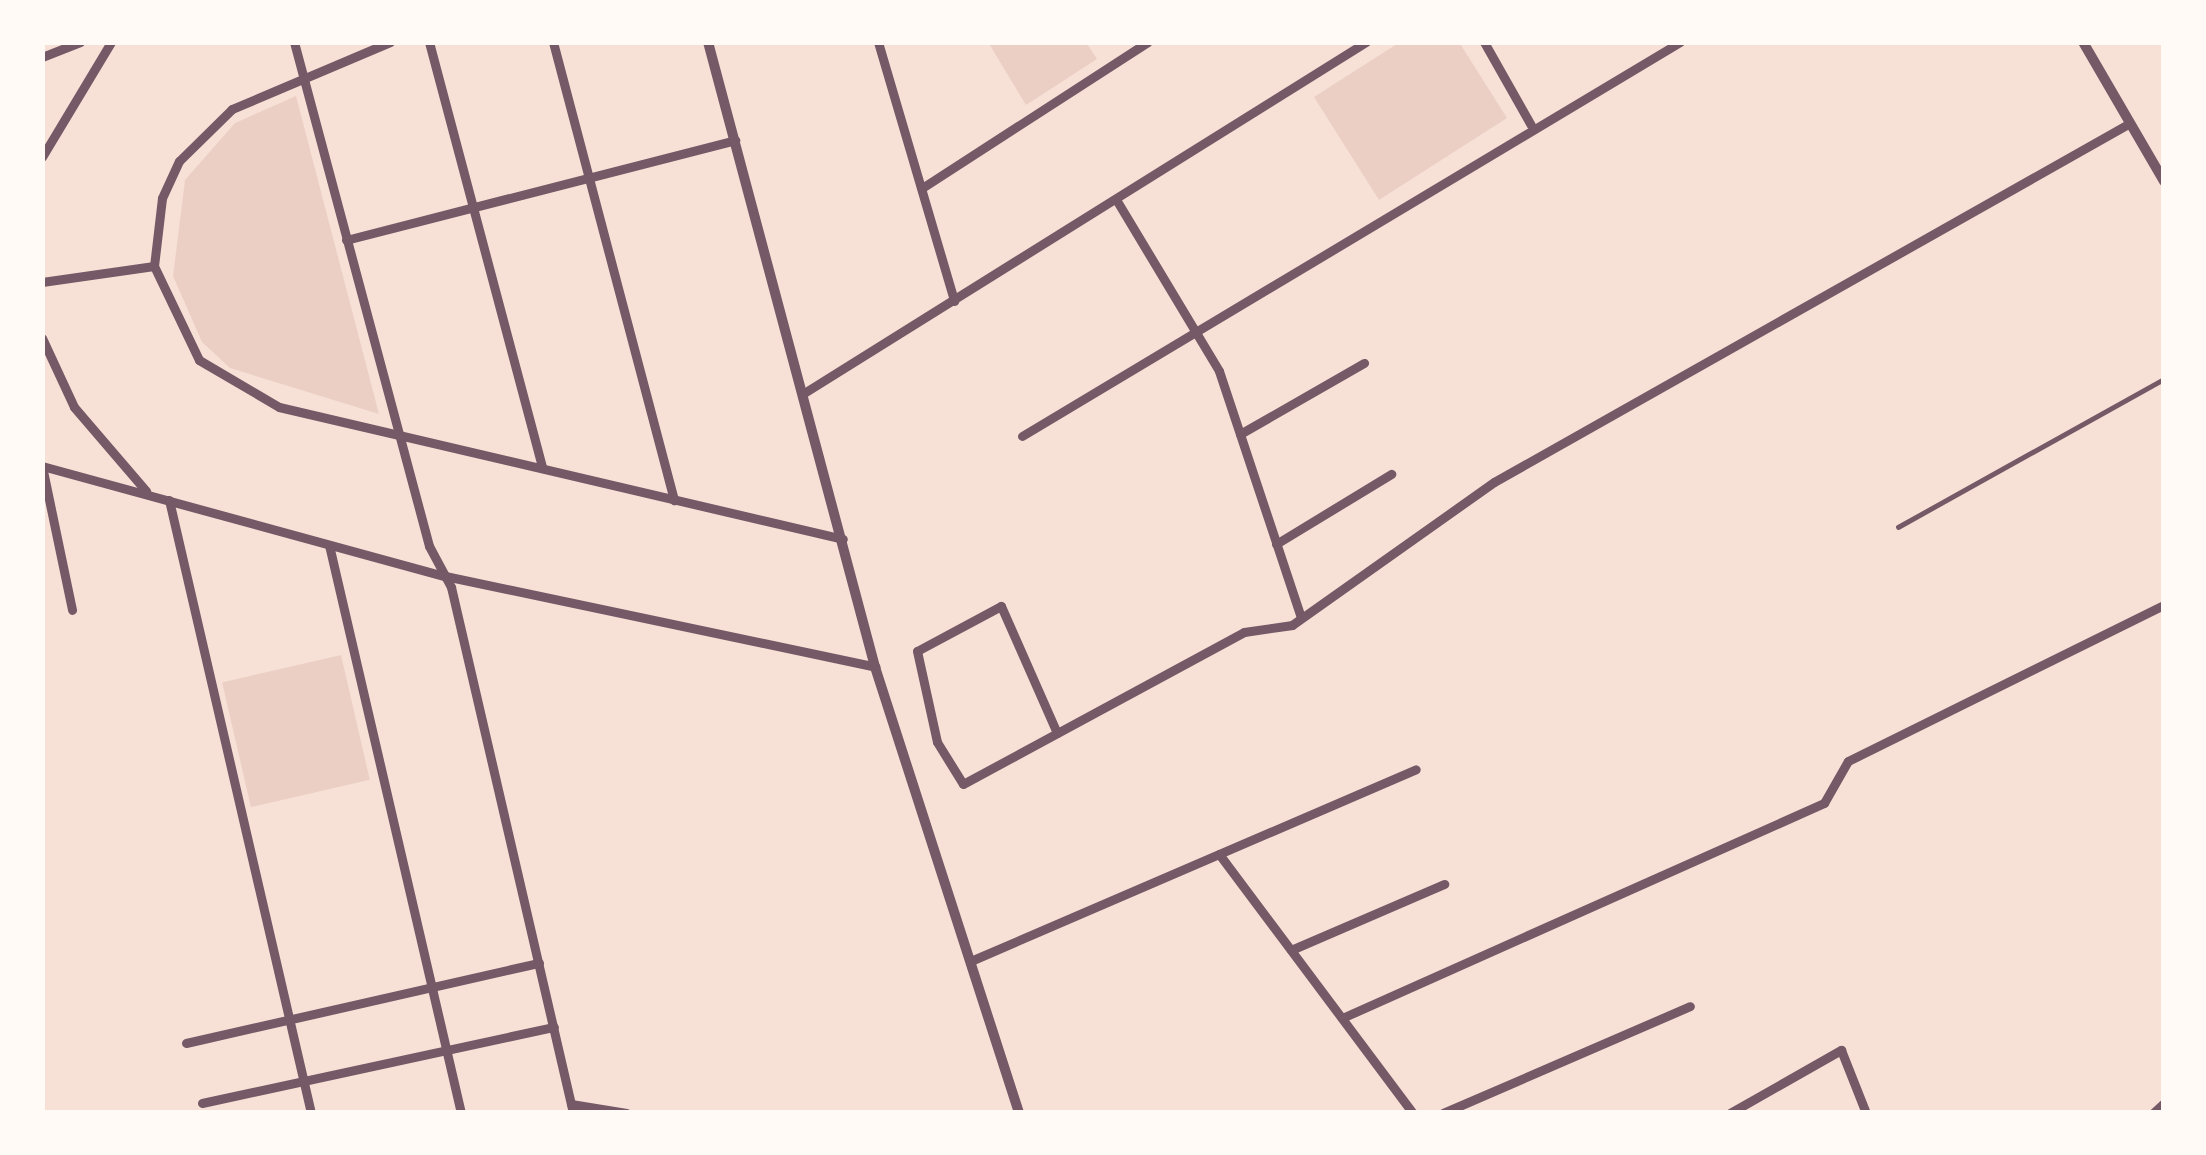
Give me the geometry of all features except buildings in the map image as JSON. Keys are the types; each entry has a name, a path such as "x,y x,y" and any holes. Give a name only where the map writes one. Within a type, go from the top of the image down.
{"street":[{"path":"42,57 80,42"},
{"path":"42,158 111,42"},
{"path":"293,42 398,435 445,576 572,1108 626,1113"},
{"path":"390,42 304,78 203,130 162,198 154,266 179,334 221,380 398,435 843,539"},
{"path":"429,42 542,468"},
{"path":"553,42 674,500"},
{"path":"708,42 808,390 875,667 1018,1113"},
{"path":"878,42 954,301"},
{"path":"922,188 1148,42"},
{"path":"808,390 1366,42"},
{"path":"1484,42 1531,125"},
{"path":"1022,436 1531,125 1680,42"},
{"path":"2083,42 2164,181"},
{"path":"1057,733 1001,606 917,651 956,782 1057,733 1244,632 1300,618 1494,482 2130,123"},
{"path":"346,240 735,140"},
{"path":"1117,201 1197,331 1240,434 1300,618"},
{"path":"42,282 154,266"},
{"path":"42,338 74,407 150,494"},
{"path":"1240,434 1364,363"},
{"path":"72,610 42,466 445,576 875,667"},
{"path":"1276,544 1391,474"},
{"path":"170,500 311,1113"},
{"path":"328,545 461,1113"},
{"path":"1342,1018 1824,803 1848,761 2164,605"},
{"path":"973,961 1416,769"},
{"path":"1219,854 1413,1113"},
{"path":"1291,950 1444,884"},
{"path":"186,1043 539,963"},
{"path":"1443,1113 1690,1006"},
{"path":"202,1103 554,1027"},
{"path":"1730,1113 1746,1109 1841,1050 1866,1113"},
{"path":"2153,1113 2164,1103"}],"lane":[{"path":"1898,527 2164,379"}],"shaded area":[{"path":"988,42 1086,42 1097,59 1026,105"},
{"path":"1400,42 1459,42 1507,118 1379,200 1314,97"},
{"path":"296,96 379,414 230,368 202,342 173,276 185,180 235,123"},
{"path":"341,655 370,780 251,807 222,682"}]}
